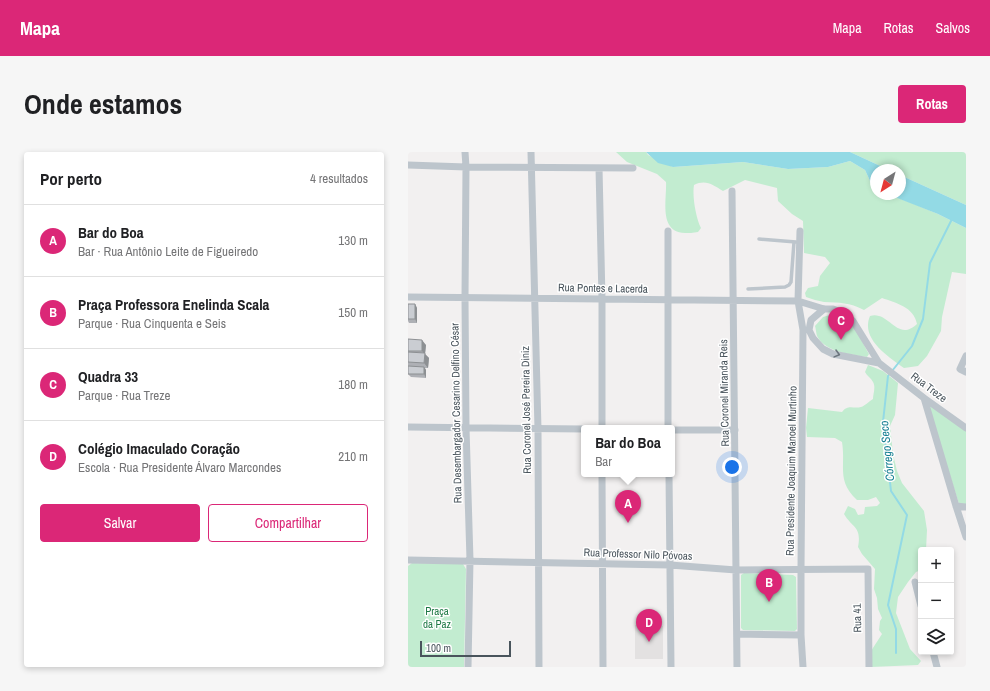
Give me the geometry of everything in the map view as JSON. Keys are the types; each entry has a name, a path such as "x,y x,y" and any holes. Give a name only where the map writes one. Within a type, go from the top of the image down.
{"street":[{"name":"Rua Coronel José Pereira Diniz","path":"531,152 538,428 539,667"},
{"path":"408,164 466,158 531,167 633,168"},
{"name":"Rua Desembargador Cesarino Delfino César","path":"466,158 466,428 470,560 468,667"},
{"path":"599,168 602,299 602,425"},
{"name":"Rua Coronel Miranda Reis","path":"732,191 737,667"},
{"path":"668,231 668,425"},
{"name":"Rua Presidente Joaquim Manoel Murtinho","path":"800,231 797,242 798,301 806,330 801,569 801,635 803,667"},
{"name":"Rua Pontes e Lacerda","path":"408,298 798,301"},
{"name":"Rua Treze","path":"798,301 824,309 833,309 843,313 854,321 881,365 966,428"},
{"path":"806,330 811,320 824,309"},
{"name":"Rua Treze","path":"806,330 823,349 828,352 881,365"},
{"path":"963,371 966,356"},
{"path":"924,398 966,537"},
{"path":"408,428 581,429"},
{"path":"675,430 735,430"},
{"path":"602,477 603,667"},
{"path":"669,477 671,667"},
{"path":"956,506 966,507"},
{"name":"Rua Professor Nilo Póvoas","path":"408,560 670,565 736,570 868,569"},
{"name":"Rua 41","path":"868,569 869,667"},
{"path":"915,582 918,594"},
{"path":"737,634 801,635"},
{"path":"934,655 937,667"}],"lane":[{"path":"748,289 785,287 791,282 797,242 759,239"}],"shaded area":[{"path":"635,625 663,626 663,659 635,659"}],"green space":[{"path":"616,152 646,152 648,155 673,167 743,162 788,169 828,167 850,161 865,170 870,181 870,200 904,200 938,214 966,228 966,274 952,272 942,317 941,331 927,356 918,366 904,368 884,353 872,340 868,324 870,316 877,315 883,317 898,328 904,330 910,329 917,324 912,313 904,306 882,298 864,310 849,304 817,301 806,297 805,293 808,288 818,286 820,276 830,263 825,257 804,253 803,221 792,214 778,201 777,188 745,180 723,191 713,185 698,183 694,185 694,195 695,207 701,228 698,232 685,233 676,231 667,221 665,205 666,182 657,174 627,162"},
{"path":"850,152 966,152 966,205 906,178 906,164 876,164"},
{"path":"830,315 845,320 854,328 869,354 867,357 839,352 821,342 817,336 815,326 823,317"},
{"path":"868,365 883,371 898,383 895,415 890,426 893,454 897,471 902,483 924,511 927,530 926,547 918,547 918,571 908,582 898,597 896,613 910,649 921,661 918,665 871,667 871,651 882,634 879,630 880,621 882,618 878,609 874,589 875,569 858,547 859,535 856,528 844,514 848,506 855,509 858,515 864,514 865,507 877,506 880,503 876,497 868,500 857,500 850,493 846,486 843,473 842,442 835,438 807,437 806,428 808,408 842,412 849,407 862,406 873,399 874,384 865,372"},
{"path":"930,404 966,430 966,504 959,504 929,409"},
{"name":"Praça da Paz","path":"412,563 463,564 466,569 464,667 408,667 408,566"},
{"path":"744,573 793,575 796,577 797,629 795,631 743,630 741,628 741,575"}],"water":[{"path":"646,152 850,152 876,164 870,164 870,181 865,170 850,161 828,167 788,169 743,162 673,167 658,163"},
{"path":"906,178 966,205 966,228 938,214 902,200 906,200"}],"building":[{"path":"408,304 415,304 415,319 408,319"},
{"path":"408,339 422,340 422,351 408,351"},
{"path":"408,352 425,353 424,363 408,362"},
{"path":"408,366 424,367 424,374 408,374"}],"waterway":[{"name":"Córrego Seco","path":"896,653 896,629 888,605 907,515 891,491 883,422 888,376 912,346 923,319 930,263 952,219"}],"place":[{"name":"Quadra 33","path":"841,340"},
{"name":"Bar do Boa","path":"628,523"},
{"name":"Praça Professora Enelinda Scala","path":"769,602"},
{"name":"Colégio Imaculado Coração","path":"649,642"}]}
